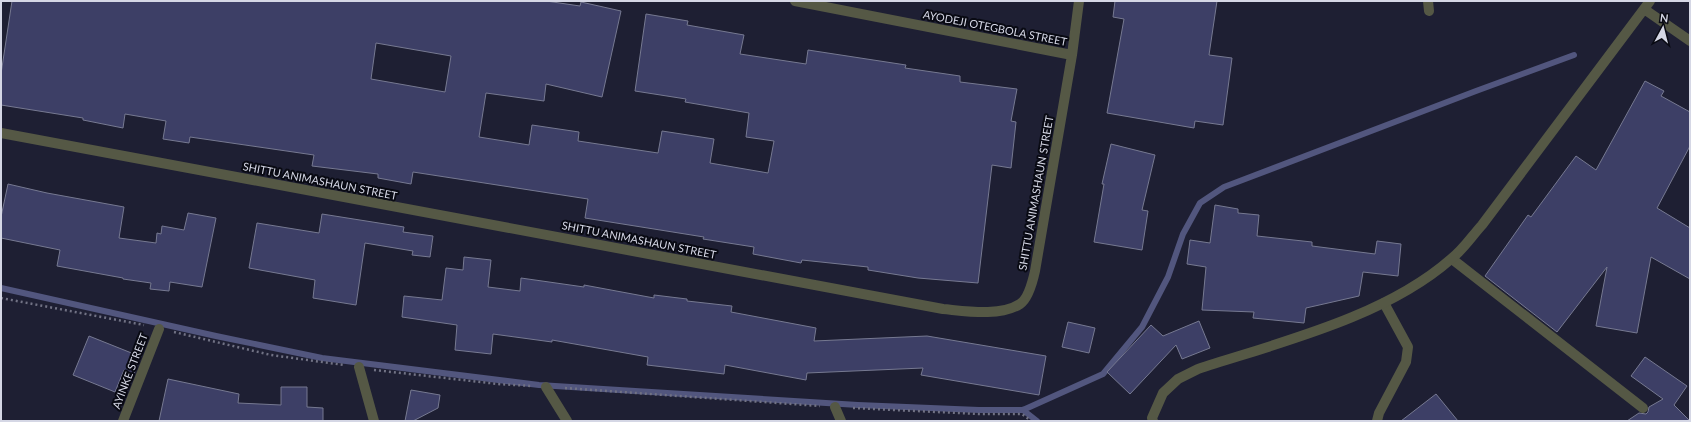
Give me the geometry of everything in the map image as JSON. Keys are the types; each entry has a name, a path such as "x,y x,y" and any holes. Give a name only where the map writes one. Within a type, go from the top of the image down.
{"street":[{"name":"AYODEJI OTEGBOLA STREET","path":"795,1 1072,55"},
{"name":"SHITTU ANIMASHAUN STREET","path":"1,133 935,308 979,313 1003,310 1020,304 1030,289 1036,271 1072,55 1079,1"},
{"path":"1153,421 1152,418 1163,393 1178,379 1192,372 1344,320 1384,303 1419,284 1452,258 1486,219 1647,5 1690,41"},
{"path":"1452,258 1643,408"},
{"path":"1377,421 1379,413 1406,362 1408,354 1408,347 1384,303"},
{"name":"AYINKE STREET","path":"123,421 159,329"},
{"path":"359,368 374,421"},
{"path":"546,387 567,421"},
{"path":"835,407 841,421"}],"path":[{"path":"1,298 159,329 271,355 359,368 498,384 835,407 979,414 1022,414 1031,421"}],"building":[{"path":"12,1 546,1 580,6 581,2 621,11 602,97 546,84 544,101 486,93 479,137 529,145 532,125 579,132 578,141 658,153 662,131 714,139 710,163 768,173 774,141 746,137 749,113 685,102 686,99 635,91 646,14 688,21 687,25 744,35 740,54 806,64 808,50 906,65 905,68 960,76 960,82 1017,89 1011,121 1016,122 1011,168 992,165 978,283 918,278 868,270 868,267 802,260 801,263 753,254 754,247 703,239 704,237 585,218 588,199 413,172 411,184 378,178 378,174 312,166 314,155 190,137 189,143 163,139 166,121 125,114 123,128 83,120 83,118 1,105 1,74","holes":["376,43 451,56 445,92 371,79"]},
{"path":"1115,1 1217,1 1209,55 1232,58 1223,125 1195,121 1194,128 1107,113 1124,19 1113,17"},
{"path":"1645,81 1664,91 1661,96 1690,112 1690,146 1657,208 1690,228 1690,279 1651,257 1637,333 1596,326 1607,267 1557,332 1485,276 1528,215 1531,217 1576,156 1596,170"},
{"path":"1111,144 1155,155 1142,210 1148,211 1142,250 1094,242 1104,184 1102,184"},
{"path":"8,184 47,193 124,207 119,238 156,243 157,233 161,234 162,226 184,230 188,213 216,218 202,287 170,282 169,291 150,289 151,283 57,266 60,250 1,238 1,217"},
{"path":"1215,205 1238,209 1238,213 1259,215 1257,236 1312,242 1312,246 1375,254 1377,241 1401,244 1398,276 1363,272 1359,296 1306,308 1304,323 1253,318 1254,312 1202,310 1206,267 1187,264 1190,240 1210,243"},
{"path":"322,214 404,227 403,232 433,236 430,257 412,255 413,251 365,243 356,305 313,298 315,280 249,268 257,223 319,233"},
{"path":"464,257 491,260 488,287 520,291 521,278 584,287 584,285 654,298 654,295 687,299 687,301 732,306 731,312 816,328 814,341 927,336 1046,356 1039,395 921,375 923,368 807,373 806,380 725,365 724,374 647,365 648,357 552,340 552,342 493,334 491,354 455,350 457,325 402,317 404,296 442,300 446,268 463,270"},
{"path":"1199,321 1210,348 1182,359 1176,345 1130,394 1107,372 1151,325 1163,336"},
{"path":"1068,322 1095,328 1089,353 1062,347"},
{"path":"89,336 139,356 134,374 124,370 115,392 73,375"},
{"path":"1645,357 1687,386 1674,405 1690,421 1627,421 1639,413 1646,414 1649,407 1663,399 1631,376"},
{"path":"168,379 239,394 238,403 281,405 281,387 307,387 307,407 323,408 323,421 159,421"},
{"path":"411,390 440,395 438,408 413,421 405,421"},
{"path":"1436,394 1458,421 1401,421"}],"waterway":[{"path":"1,288 322,358 539,385 858,405 979,410 1023,410 1103,374 1142,327 1168,277 1183,234 1200,203 1224,187 1574,55"},
{"path":"1023,410 1037,421"}]}
